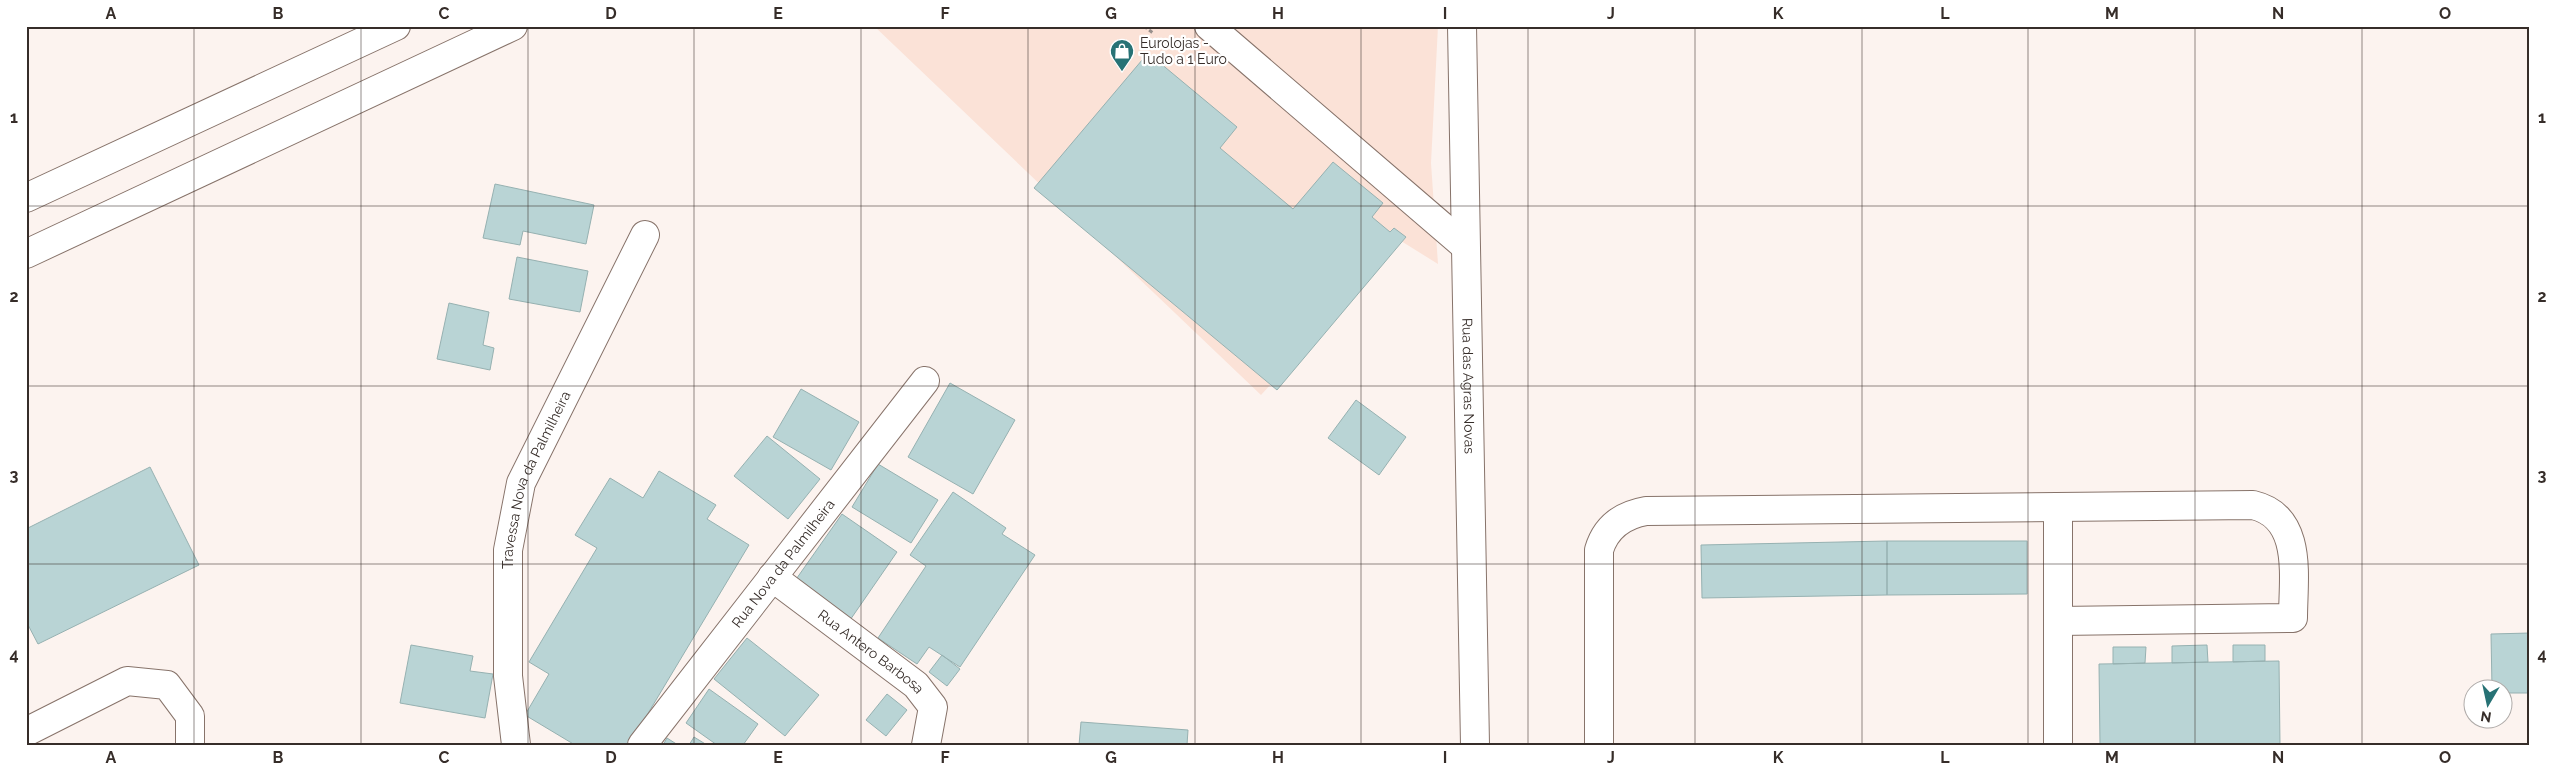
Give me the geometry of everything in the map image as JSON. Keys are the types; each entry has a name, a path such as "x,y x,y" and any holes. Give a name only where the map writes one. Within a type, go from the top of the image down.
{"main road":[{"path":"313,65 359,26"},
{"path":"26,198 396,26"},
{"path":"26,254 513,26"},
{"path":"1209,26 1465,246"},
{"name":"Rua das Agras Novas","path":"1462,26 1475,745"},
{"name":"Travessa Nova da Palmilheira","path":"516,745 508,676 508,550 522,483 645,235"},
{"name":"Rua Nova da Palmilheira","path":"642,745 925,381"},
{"path":"1599,745 1598,561 1602,544 1608,532 1623,518 1646,511 2253,505 2270,511 2283,523 2290,537 2293,618 2058,621"},
{"path":"2058,507 2058,745"},
{"name":"Rua Antero Barbosa","path":"772,578 916,685 933,707 926,745"},
{"path":"26,732 127,681 167,685 190,716 190,745"}],"path":[{"path":"1144,26 1153,33"}],"shaded area":[{"path":"874,26 1438,26 1431,163 1438,264 1401,241 1261,395"}],"building":[{"path":"1148,53 1237,127 1220,148 1293,209 1333,162 1383,203 1372,217 1390,232 1394,228 1406,237 1277,390 1034,188"},
{"path":"495,184 594,205 586,244 523,231 520,245 483,238"},
{"path":"517,257 588,271 580,312 509,299"},
{"path":"449,303 489,312 483,345 494,348 490,370 437,359"},
{"path":"950,383 1015,420 973,494 908,457"},
{"path":"801,389 859,422 831,470 773,437"},
{"path":"1356,400 1406,437 1379,475 1328,438"},
{"path":"767,436 820,479 788,519 734,476"},
{"path":"878,464 938,500 911,543 852,507"},
{"path":"150,467 199,565 38,644 26,621 26,529"},
{"path":"659,471 716,505 707,519 749,545 629,745 575,745 525,715 549,674 529,662 597,548 575,535 610,478 643,498"},
{"path":"953,492 1006,528 1002,534 1035,555 960,667 929,647 917,664 878,638 926,566 910,555"},
{"path":"842,514 897,552 848,623 792,585"},
{"path":"1887,541 2027,541 2027,594 1887,595"},
{"path":"1887,541 1887,595 1702,598 1701,545"},
{"path":"2530,633 2530,693 2514,693 2514,678 2492,678 2491,634"},
{"path":"747,638 819,695 785,736 714,679"},
{"path":"411,645 473,656 470,671 493,674 485,718 400,703"},
{"path":"2207,645 2208,662 2172,663 2172,646"},
{"path":"2233,645 2265,645 2265,661 2233,662"},
{"path":"2113,647 2146,647 2145,663 2113,664"},
{"path":"942,655 960,669 947,686 929,672"},
{"path":"2279,661 2280,745 2100,745 2099,664"},
{"path":"709,689 758,724 743,745 717,745 686,723"},
{"path":"887,694 907,710 886,736 866,720"},
{"path":"1081,722 1188,730 1187,745 1079,745"},
{"path":"694,737 707,745 689,745"},
{"path":"667,738 678,745 663,745"}],"place":[{"name":"Eurolojas - Tudo a 1 Euro","path":"1122,72"}]}
